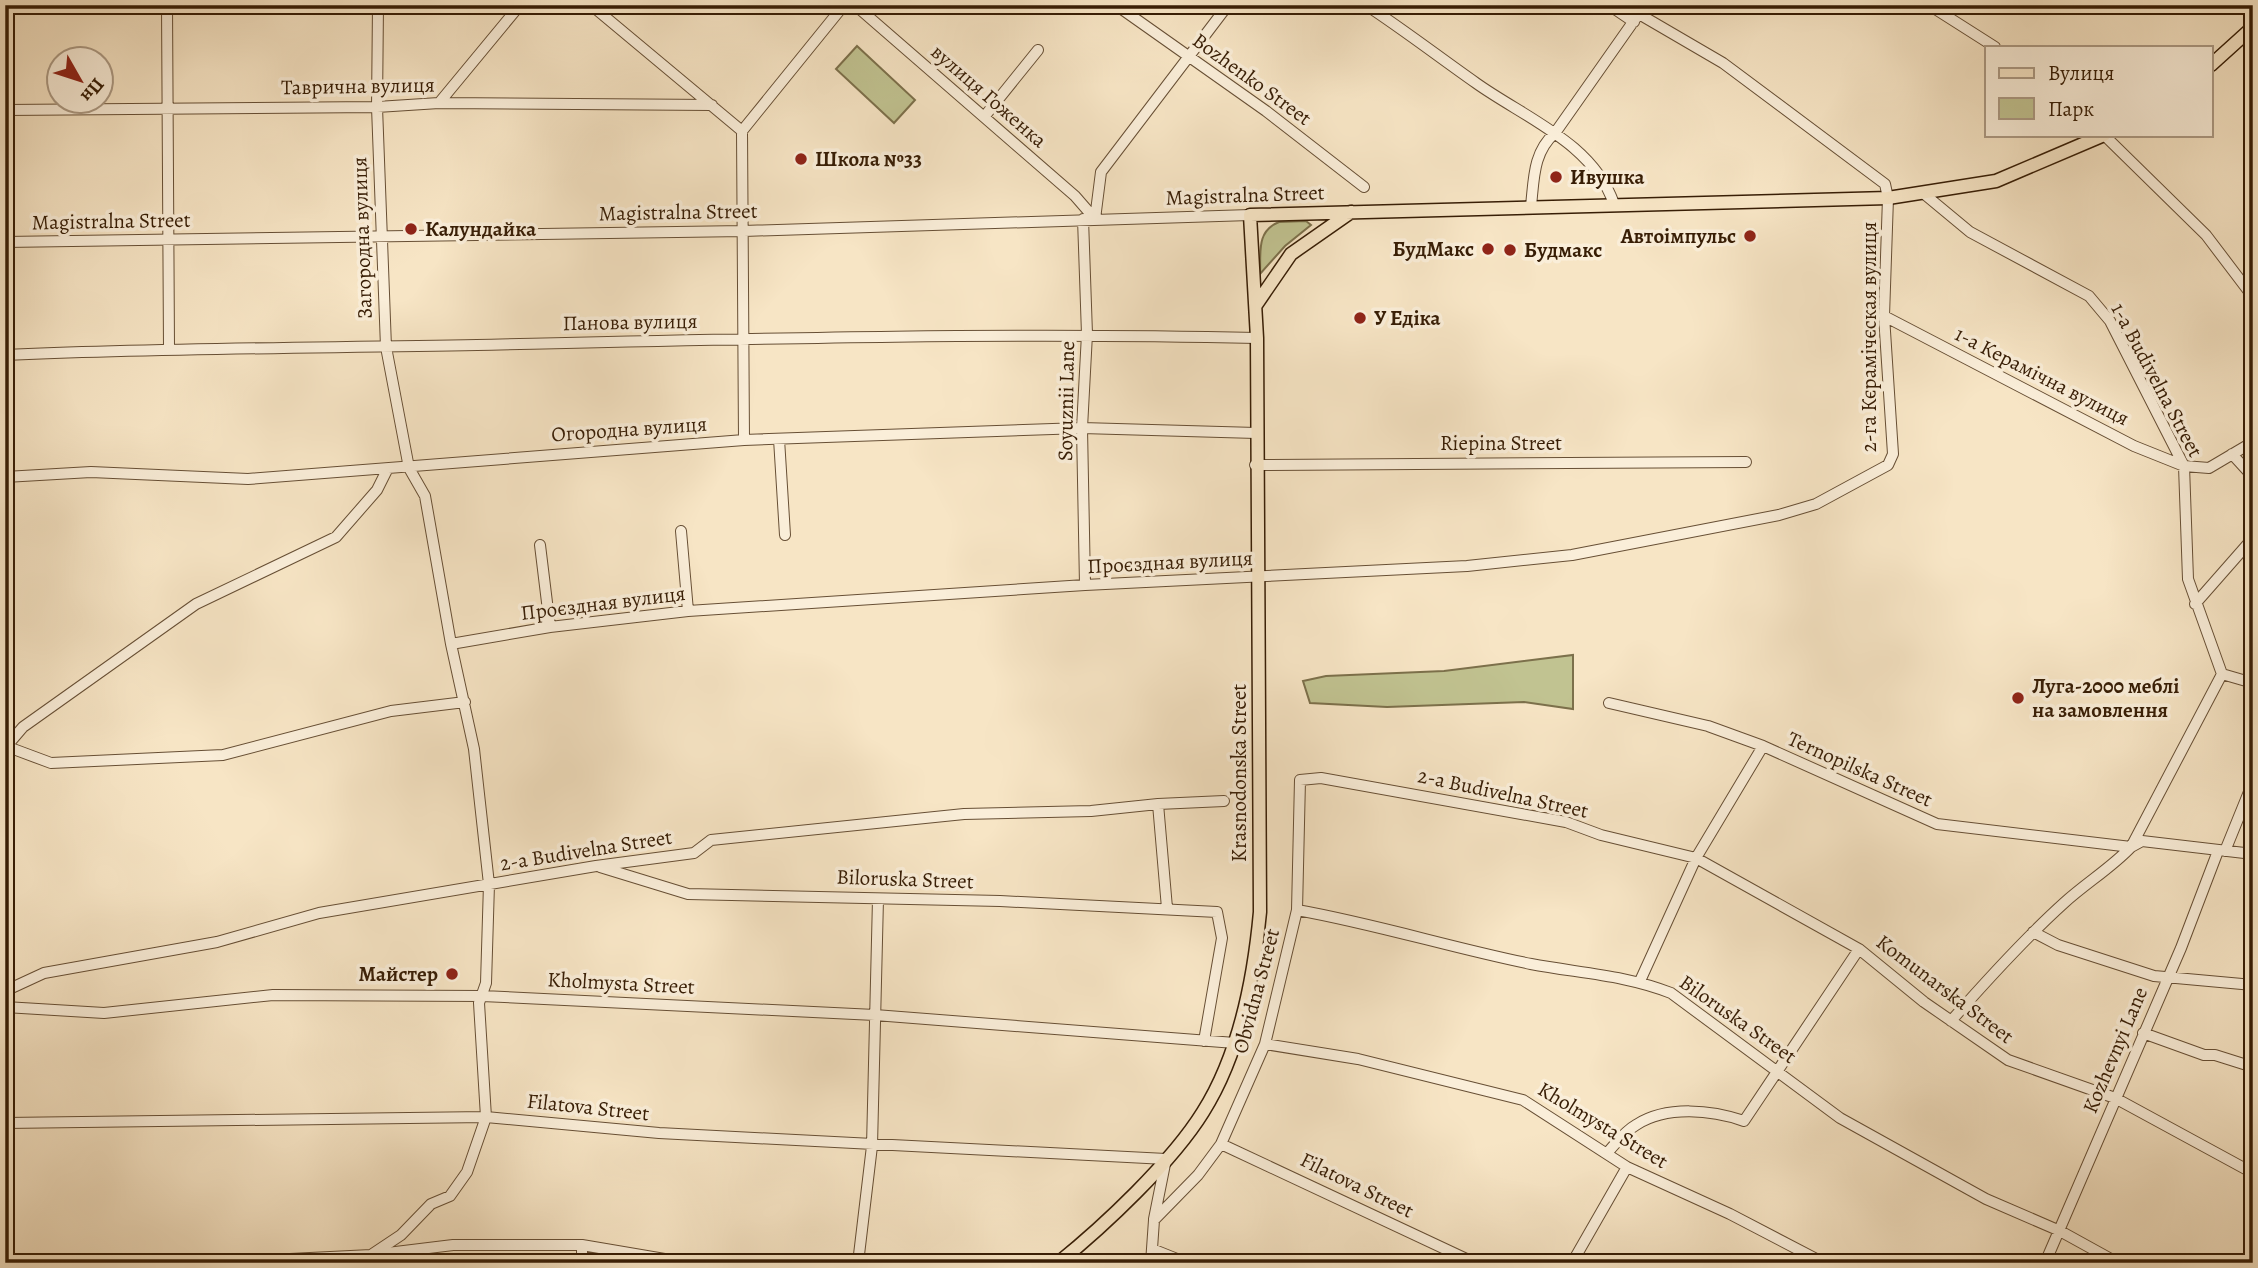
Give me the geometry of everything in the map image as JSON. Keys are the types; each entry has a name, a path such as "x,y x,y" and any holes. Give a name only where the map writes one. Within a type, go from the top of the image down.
{"main road":[{"path":"2212,64 2253,27"},
{"path":"1531,206 1888,198 1923,194 1996,181 2102,136"},
{"name":"Magistralna Street","path":"1250,215 1531,206"},
{"path":"1255,307 1290,254 1351,211"},
{"name":"Krasnodonska Street","path":"1058,1263 1087,1240 1166,1159 1204,1111 1235,1043 1261,912 1255,465 1257,338 1250,215"}],"street":[{"path":"167,5 169,348"},
{"name":"Загородна вулиця","path":"379,5 377,107 386,346 409,468 425,496 451,644 465,702 481,803 489,884 486,983 479,1003 486,1116"},
{"path":"439,103 520,5"},
{"path":"591,5 743,131"},
{"path":"744,440 743,131 844,5"},
{"name":"вулиця Гоженка","path":"855,5 1075,197 1095,219"},
{"name":"Bozhenko Street","path":"1116,5 1364,187"},
{"path":"1095,219 1101,172 1228,5"},
{"path":"1366,5 1477,84 1555,133 1590,163 1608,186 1615,204"},
{"path":"1609,5 1639,14 1723,63 1885,184 1888,198"},
{"path":"1929,5 1993,46"},
{"path":"1531,206 1536,159 1545,142 1555,133 1639,14"},
{"path":"984,117 1038,50"},
{"name":"Таврична вулиця","path":"5,110 377,107 439,103 712,105"},
{"path":"2105,136 2206,235 2253,298"},
{"name":"1-a Budivelna Street","path":"1923,194 1970,232 2089,296 2109,321 2184,466 2188,579 2222,674"},
{"name":"2-га Кєрамічєская вулиця","path":"1878,470 1888,465 1893,454 1884,316 1888,198"},
{"name":"Magistralna Street","path":"5,242 744,231 1250,215"},
{"name":"Soyuznii Lane","path":"1083,219 1087,334 1082,429 1085,585"},
{"name":"1-а Керамічна вулиця","path":"1884,316 2134,446 2184,466"},
{"name":"Панова вулиця","path":"5,355 169,348 745,338 1087,334 1257,338"},
{"name":"Огородна вулиця","path":"5,477 91,472 248,480 744,440 1082,429 1256,433"},
{"path":"779,439 785,535"},
{"path":"2184,466 2209,468 2253,442"},
{"path":"2232,454 2253,477"},
{"name":"Riepina Street","path":"1255,465 1746,462"},
{"path":"387,470 377,490 336,537 196,604 23,727 7,748 51,762 223,755 391,710 465,702"},
{"name":"Проєздная вулиця","path":"451,644 550,627 688,611 1085,585 1468,566 1572,555 1779,515 1816,504 1878,470"},
{"path":"681,531 688,611"},
{"path":"2195,604 2253,538"},
{"path":"540,545 550,627"},
{"path":"1951,1021 2033,932 2067,901 2113,866 2131,847 2222,674 2253,683"},
{"name":"Ternopilska Street","path":"1609,703 1708,726 1763,746 1937,824 2131,847 2142,841 2253,854"},
{"path":"1640,981 1696,858 1763,746"},
{"name":"2-a Budivelna Street","path":"1300,780 1321,778 1386,787 1566,822 1601,835 1696,858"},
{"name":"Obvidna Street","path":"1154,1220 1198,1175 1221,1144 1265,1044 1297,910 1300,780"},
{"name":"Kozhevnyi Lane","path":"2045,1263 2167,975 2253,782"},
{"name":"2-a Budivelna Street","path":"5,991 44,973 217,942 319,913 596,866 694,853 711,840 964,814 1091,811 1224,801"},
{"path":"1158,804 1167,908"},
{"name":"Komunarska Street","path":"1696,858 1859,949 1951,1021 2008,1060 2115,1098 2253,1173"},
{"name":"Biloruska Street","path":"596,866 688,894 1167,908 1217,912 1222,938 1204,1041"},
{"path":"859,1263 872,1146 878,899"},
{"name":"Biloruska Street","path":"1297,910 1350,919 1531,964 1640,981 1671,993 1780,1070 1840,1118 1986,1199 2060,1231 2118,1263"},
{"path":"2033,932 2058,946 2142,972 2253,985"},
{"path":"1608,1152 1633,1126 1646,1119 1681,1113 1720,1113 1744,1121 1859,949"},
{"name":"Kholmysta Street","path":"5,1007 104,1013 273,995 482,996 875,1015 1235,1043"},
{"path":"2143,1033 2204,1055 2215,1055 2253,1067"},
{"name":"Kholmysta Street","path":"1265,1044 1358,1059 1523,1100 1608,1152 1627,1167 1730,1214 1824,1263"},
{"path":"371,1259 401,1235 431,1204 450,1196 467,1172 486,1116"},
{"name":"Filatova Street","path":"5,1123 486,1116 659,1133 1166,1159"},
{"name":"Filatova Street","path":"1221,1144 1475,1263"},
{"path":"1151,1263 1154,1220 1166,1159"},
{"path":"1572,1263 1627,1167"},
{"path":"97,1263 371,1259 453,1245 582,1245 688,1263"},
{"path":"582,1245 582,1263"},
{"path":"1152,1249 1187,1263"}],"green space":[{"path":"857,46 915,100 894,123 836,69"},
{"path":"1306,221 1311,225 1285,246 1260,274 1263,237 1266,231 1279,222"},
{"path":"1573,655 1573,709 1524,702 1387,707 1310,703 1303,681 1326,676 1444,671"}],"place":[{"name":"Школа №33","path":"801,159"},
{"name":"Ивушка","path":"1556,177"},
{"name":"Калундайка","path":"411,229"},
{"name":"Автоімпульс","path":"1750,236"},
{"name":"БудМакс","path":"1488,249"},
{"name":"Будмакс","path":"1510,250"},
{"name":"У Едіка","path":"1360,318"},
{"name":"Луга-2000 меблі на замовлення","path":"2018,698"},
{"name":"Майстер","path":"452,974"}]}
